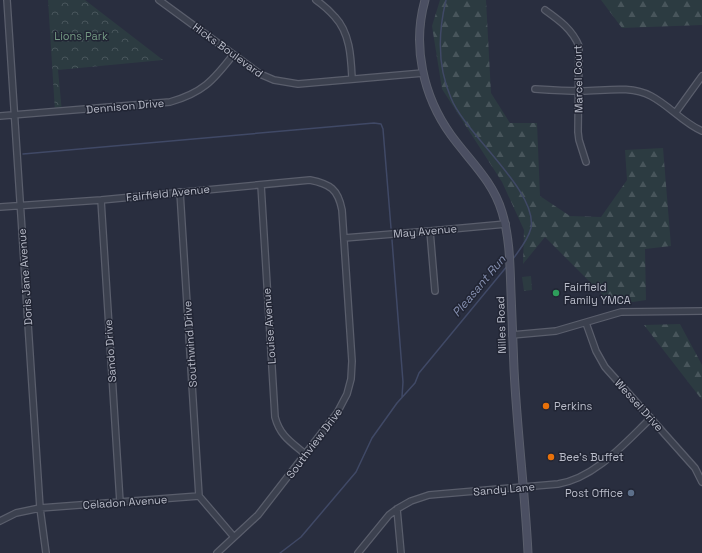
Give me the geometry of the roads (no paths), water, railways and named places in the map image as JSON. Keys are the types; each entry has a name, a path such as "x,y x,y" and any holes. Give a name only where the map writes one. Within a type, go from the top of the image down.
{"street":[{"name":"Doris Jane Avenue","path":"7,0 40,508 46,553"},
{"name":"Hicks Boulevard","path":"159,0 260,74 274,80 298,84 352,78 423,73"},
{"path":"316,0 336,18 344,31 350,51 352,78"},
{"name":"Nilles Road","path":"425,0 419,32 423,73 429,95 451,135 487,180 496,195 506,224 511,280 512,335 528,553"},
{"name":"Marcel Court","path":"545,10 567,27 575,36 579,46 578,136 586,162"},
{"name":"Dennison Drive","path":"0,116 170,102 188,96 203,88 217,76 233,55"},
{"path":"676,112 702,76"},
{"path":"535,89 579,91 632,90 651,96 676,112 693,127 702,131"},
{"name":"Fairfield Avenue","path":"0,208 310,180 325,183 333,189"},
{"name":"Louise Avenue","path":"261,185 275,416 277,426 284,436 305,454"},
{"name":"Southview Drive","path":"216,553 258,516 337,414 347,394 351,379 352,361 344,238 340,198 333,189"},
{"name":"Southwind Drive","path":"180,192 199,496"},
{"name":"Sando Drive","path":"101,200 120,502"},
{"name":"May Avenue","path":"344,238 506,224"},
{"path":"430,231 435,291"},
{"path":"512,335 551,332 622,312 702,311"},
{"name":"Wessel Drive","path":"586,323 596,351 605,367 695,468 702,482"},
{"name":"Sandy Lane","path":"358,553 389,515 397,508 411,501 429,495 564,483 583,477 602,463 651,418"},
{"path":"199,496 234,537"},
{"name":"Celadon Avenue","path":"0,521 16,513 40,508 199,496"},
{"path":"397,508 401,553"}],"waterway":[{"name":"Pleasant Run","path":"446,0 440,37 441,62 446,86 459,112 512,180 523,197 530,213 530,232 524,244 513,259"},
{"path":"23,154 374,123 381,124 383,129 391,228"},
{"path":"392,240 403,382 402,397"},
{"name":"Pleasant Run","path":"280,553 301,537 356,472 372,438 397,403 415,383 419,373 508,265"}],"place":[{"name":"Fairfield Family YMCA","path":"556,293"},
{"name":"Perkins","path":"546,406"},
{"name":"Bee's Buffet","path":"551,457"},
{"name":"Post Office","path":"631,493"}],"park label":[{"name":"Lions Park","path":"81,36"}]}
